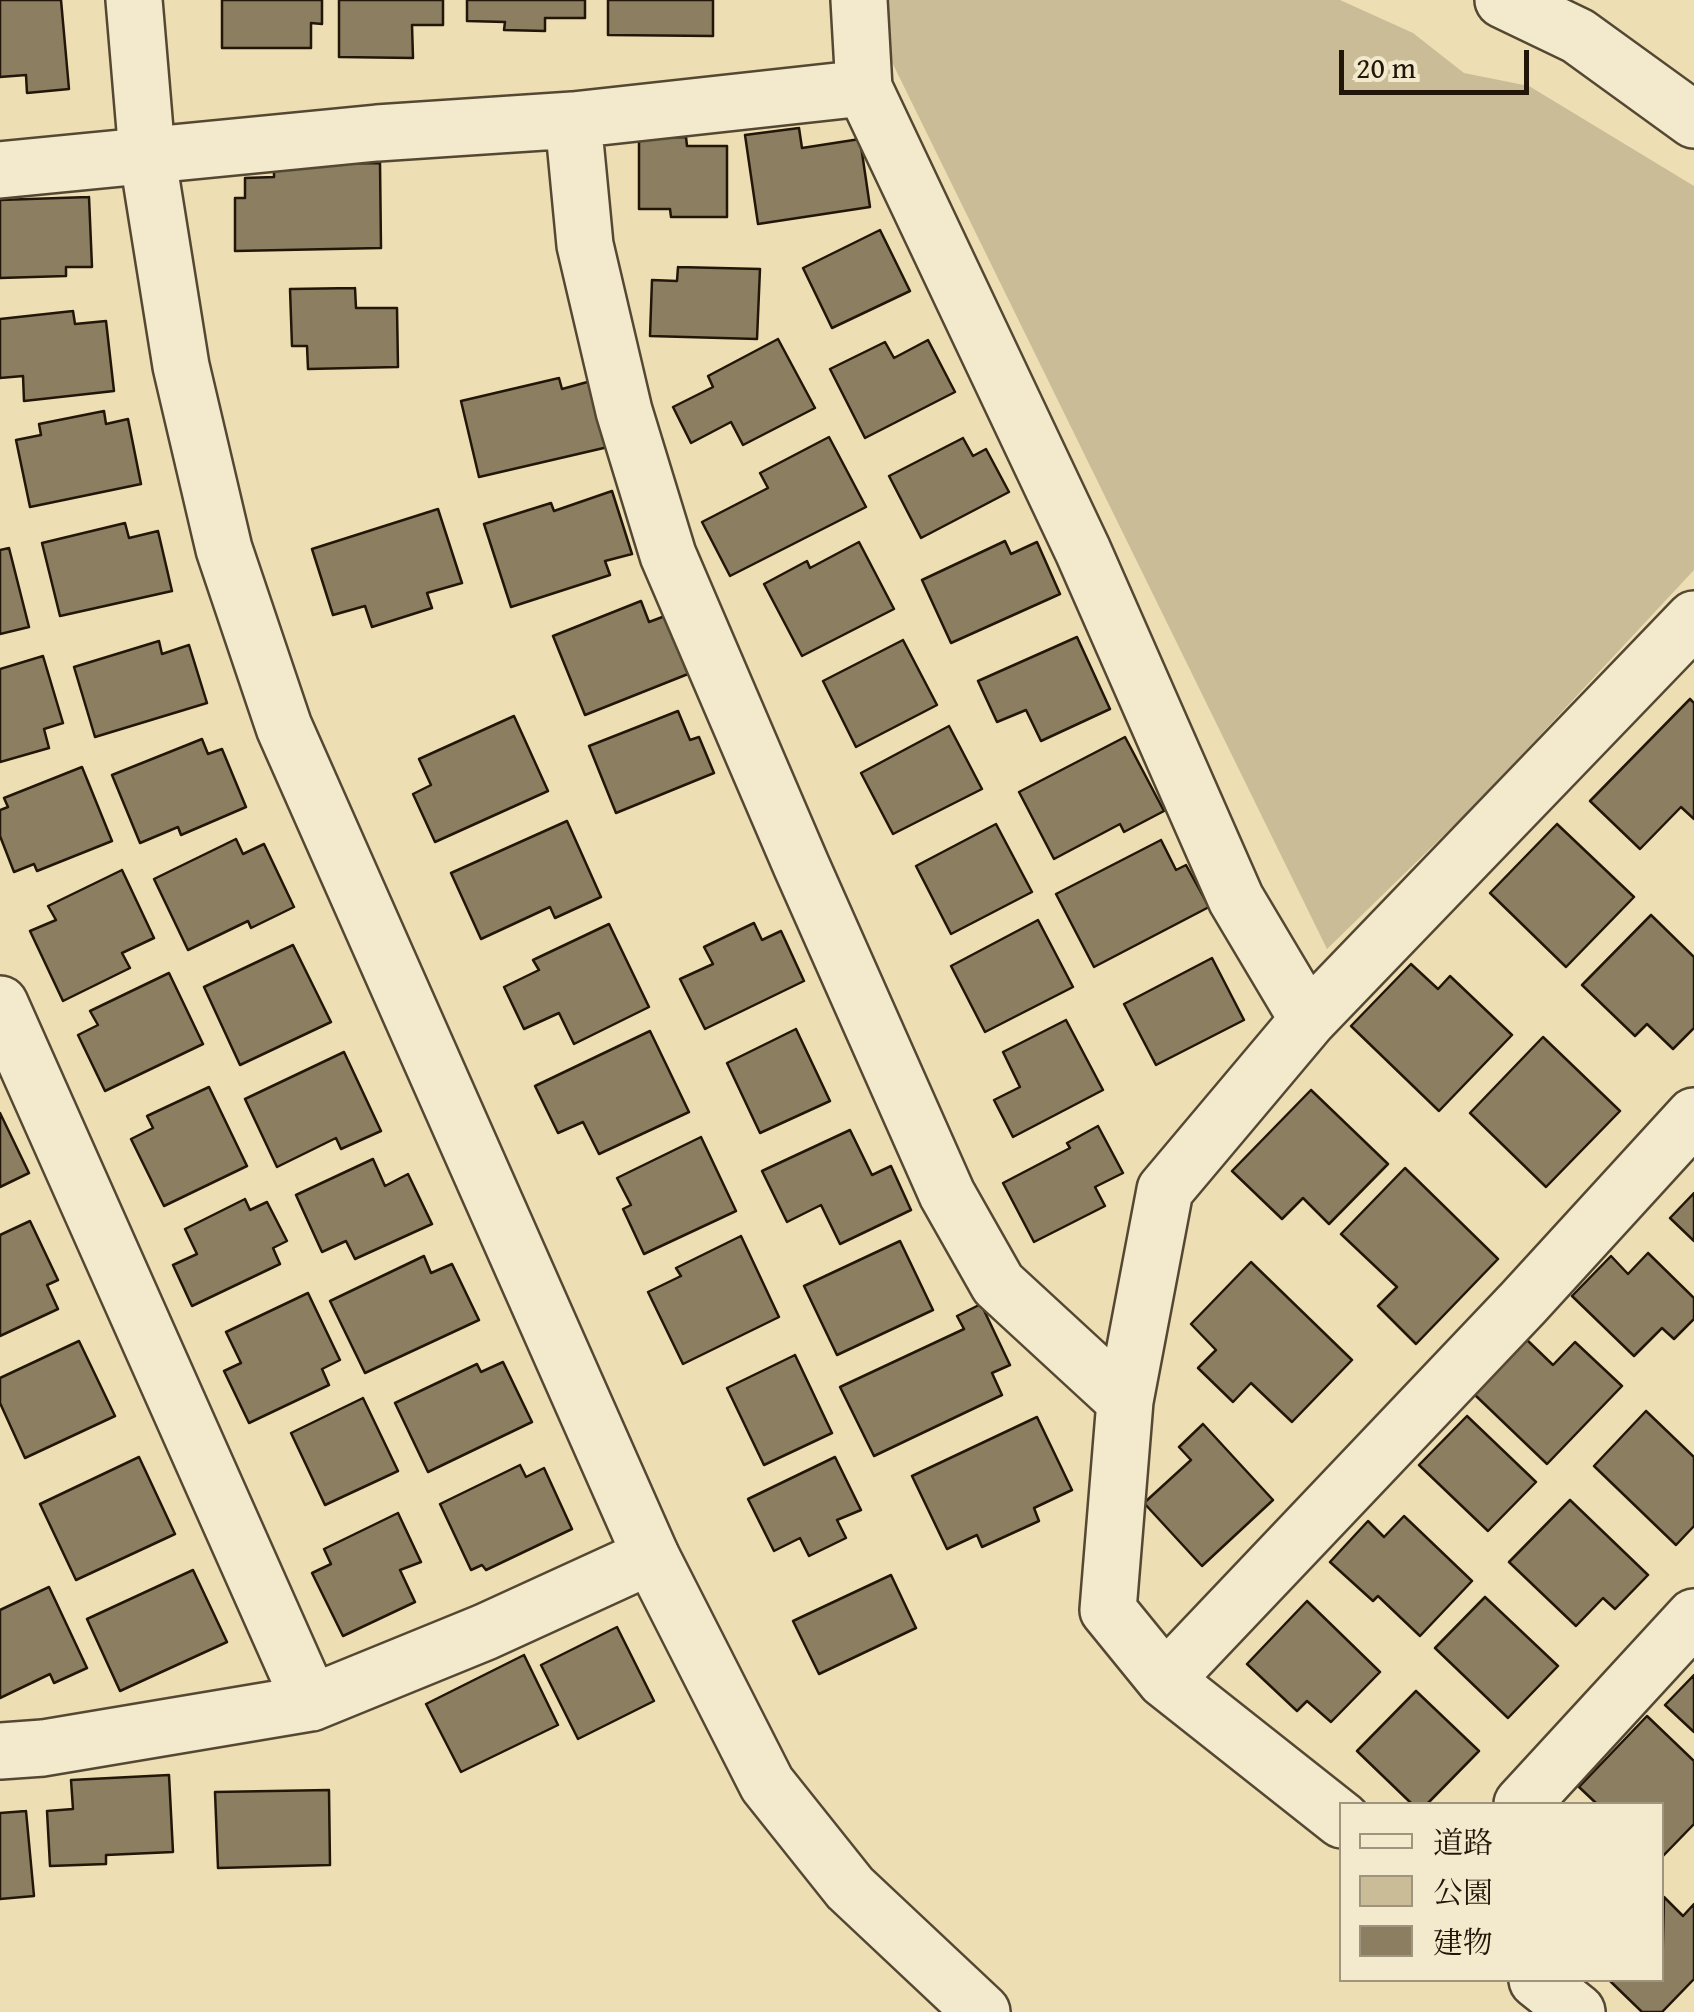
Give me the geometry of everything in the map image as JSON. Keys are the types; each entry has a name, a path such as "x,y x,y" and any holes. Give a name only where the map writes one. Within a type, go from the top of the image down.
{"street":[{"path":"134,0 148,154 181,366 220,530 284,727 650,1556 768,1784 850,1888 982,2012"},
{"path":"858,0 864,88 1083,551 1236,899 1308,1020"},
{"path":"1503,0 1578,36 1694,120"},
{"path":"0,170 148,154 573,120 864,88"},
{"path":"573,120 585,245 624,411 668,555 947,1194 998,1284 1124,1400"},
{"path":"1339,1818 1165,1680 1108,1610 1124,1400 1165,1190 1308,1020 1694,619"},
{"path":"0,1004 311,1703"},
{"path":"1165,1680 1510,1317 1694,1116"},
{"path":"0,1751 42,1748 311,1703 485,1632 650,1556"},
{"path":"1524,1802 1694,1617"},
{"path":"1540,1982 1577,2012"}],"green space":[{"path":"882,0 1340,0 1413,33 1464,73 1529,86 1694,186 1694,570 1475,805 1327,949 887,52"}],"building":[{"path":"0,0 61,0 69,89 27,93 26,75 0,77"},
{"path":"222,0 322,0 322,24 311,23 311,48 222,48"},
{"path":"339,0 443,0 443,25 412,25 413,58 339,57"},
{"path":"467,0 585,0 585,18 545,18 545,31 504,30 505,22 467,21"},
{"path":"608,0 713,0 713,36 608,35"},
{"path":"799,128 802,148 860,139 870,207 758,224 745,135"},
{"path":"686,137 687,146 727,146 727,217 671,217 670,209 639,209 639,138"},
{"path":"380,163 381,248 235,251 235,198 245,198 245,178 274,177 274,164"},
{"path":"89,197 92,267 66,267 66,276 0,278 0,200"},
{"path":"880,230 910,291 832,328 803,268"},
{"path":"678,267 760,269 757,339 650,336 652,280 677,281"},
{"path":"355,288 356,308 397,308 398,367 308,369 307,346 292,346 290,289"},
{"path":"73,311 75,324 106,321 114,391 24,401 23,376 0,378 0,319"},
{"path":"778,339 815,408 743,445 731,422 691,443 673,407 713,387 708,376"},
{"path":"928,340 955,392 865,438 830,369 885,342 894,358"},
{"path":"559,378 562,389 591,381 608,447 479,477 461,401"},
{"path":"104,411 106,424 128,419 141,484 30,507 16,440 41,435 39,424"},
{"path":"829,437 866,507 730,576 702,522 768,488 760,473"},
{"path":"963,438 973,456 986,449 1009,492 921,538 889,476"},
{"path":"612,491 632,554 605,561 610,575 511,607 484,524 551,503 554,511"},
{"path":"438,509 462,583 427,593 432,608 372,627 365,606 333,615 312,549"},
{"path":"125,523 129,538 158,531 172,591 60,616 42,543"},
{"path":"1005,541 1011,554 1037,542 1060,594 951,643 922,580"},
{"path":"859,542 894,609 802,656 764,584 807,561 810,568"},
{"path":"9,548 29,627 0,634 0,550"},
{"path":"641,601 649,622 665,616 688,674 585,715 553,636"},
{"path":"1077,637 1110,709 1041,741 1026,710 997,722 978,681"},
{"path":"903,640 937,705 856,747 823,681"},
{"path":"159,641 162,654 189,645 207,703 95,737 74,667"},
{"path":"43,656 63,723 44,729 49,748 0,762 0,669"},
{"path":"1690,699 1694,703 1694,819 1681,807 1640,849 1590,801"},
{"path":"678,711 690,740 699,737 714,773 616,813 589,746"},
{"path":"514,716 548,791 435,842 413,794 431,785 419,759"},
{"path":"949,726 982,789 893,834 861,773"},
{"path":"1125,737 1164,811 1124,832 1120,824 1054,859 1019,792"},
{"path":"202,739 208,754 222,749 246,807 181,835 178,827 140,843 112,775"},
{"path":"82,767 112,841 37,871 34,864 14,872 0,836 0,810 8,807 4,798"},
{"path":"567,821 601,897 555,918 550,907 481,939 451,873"},
{"path":"996,824 1032,892 951,934 916,866"},
{"path":"1557,824 1634,897 1566,967 1490,893"},
{"path":"236,839 243,854 264,844 294,907 251,928 248,921 188,950 154,879"},
{"path":"1161,840 1176,870 1186,865 1209,907 1094,967 1056,894"},
{"path":"122,870 154,938 122,953 130,968 63,1001 30,931 56,920 48,906"},
{"path":"1651,915 1694,957 1694,1028 1673,1049 1647,1024 1635,1036 1582,985"},
{"path":"1038,920 1073,987 985,1032 951,966"},
{"path":"754,923 762,940 781,931 804,981 705,1029 680,979 713,964 704,947"},
{"path":"609,924 649,1007 574,1044 559,1013 524,1029 504,987 539,970 533,960"},
{"path":"293,945 331,1022 240,1065 204,987"},
{"path":"1212,958 1244,1020 1156,1065 1124,1004"},
{"path":"1411,964 1438,989 1450,976 1512,1035 1439,1111 1351,1026"},
{"path":"169,973 203,1044 105,1091 78,1035 98,1025 90,1011"},
{"path":"1066,1020 1103,1090 1013,1137 994,1100 1020,1087 1003,1052"},
{"path":"796,1029 830,1101 760,1133 727,1063"},
{"path":"650,1031 689,1112 599,1154 583,1122 558,1133 535,1086"},
{"path":"1543,1037 1620,1111 1546,1187 1470,1113"},
{"path":"344,1052 381,1131 341,1149 336,1138 277,1167 245,1099"},
{"path":"209,1087 247,1166 164,1206 131,1139 153,1128 147,1116"},
{"path":"1311,1090 1388,1164 1329,1224 1303,1198 1282,1219 1232,1171"},
{"path":"0,1113 29,1173 0,1187"},
{"path":"1098,1126 1123,1173 1095,1187 1105,1206 1034,1242 1003,1183 1070,1148 1067,1143"},
{"path":"850,1130 872,1175 891,1166 911,1210 840,1244 821,1205 787,1222 762,1171"},
{"path":"701,1137 736,1211 644,1254 623,1209 631,1205 617,1178"},
{"path":"373,1159 385,1186 408,1174 432,1224 355,1259 346,1241 322,1252 296,1195"},
{"path":"1405,1168 1498,1259 1416,1344 1378,1306 1397,1287 1341,1234"},
{"path":"1694,1193 1694,1241 1670,1218"},
{"path":"245,1199 250,1210 267,1202 287,1241 273,1248 280,1264 192,1306 173,1265 197,1254 185,1229"},
{"path":"30,1221 58,1280 47,1285 58,1309 0,1336 0,1235"},
{"path":"741,1236 779,1317 683,1364 648,1292 681,1276 676,1268"},
{"path":"900,1241 933,1310 837,1355 804,1286"},
{"path":"1648,1253 1694,1298 1694,1319 1674,1339 1662,1328 1634,1356 1572,1296 1611,1256 1628,1274"},
{"path":"424,1256 431,1273 452,1264 479,1320 365,1373 330,1301"},
{"path":"1251,1262 1352,1360 1292,1422 1251,1383 1233,1402 1198,1368 1216,1350 1191,1324"},
{"path":"308,1293 340,1360 322,1369 329,1385 249,1423 224,1371 241,1363 226,1332"},
{"path":"981,1304 1010,1365 992,1373 1002,1395 874,1456 840,1387 964,1329 957,1316"},
{"path":"1526,1339 1553,1365 1575,1342 1622,1386 1547,1464 1474,1394"},
{"path":"79,1341 115,1416 25,1458 0,1403 0,1378"},
{"path":"795,1355 832,1433 764,1465 727,1388"},
{"path":"503,1362 532,1422 428,1472 395,1403 477,1364 481,1372"},
{"path":"363,1398 398,1471 325,1505 291,1433"},
{"path":"1646,1411 1694,1457 1694,1526 1676,1545 1594,1466"},
{"path":"1467,1416 1536,1482 1488,1531 1419,1465"},
{"path":"1037,1417 1072,1490 1034,1508 1039,1521 982,1547 977,1535 947,1549 912,1476"},
{"path":"1203,1424 1273,1500 1202,1566 1144,1503 1191,1460 1179,1447"},
{"path":"139,1457 175,1534 76,1580 40,1504"},
{"path":"835,1457 861,1510 837,1520 846,1538 809,1556 800,1538 774,1551 748,1499"},
{"path":"520,1465 526,1477 544,1468 572,1529 486,1570 482,1565 471,1570 440,1504"},
{"path":"1570,1500 1648,1575 1615,1609 1603,1598 1576,1626 1509,1562"},
{"path":"398,1513 421,1562 400,1570 415,1602 343,1636 312,1573 331,1564 324,1549"},
{"path":"1404,1516 1472,1581 1420,1636 1378,1596 1373,1601 1330,1562 1368,1521 1384,1537"},
{"path":"193,1570 227,1642 120,1691 87,1619"},
{"path":"891,1575 916,1628 819,1674 793,1621"},
{"path":"49,1587 87,1668 54,1683 50,1674 0,1698 0,1610"},
{"path":"1485,1597 1558,1666 1508,1718 1435,1648"},
{"path":"1307,1601 1380,1672 1331,1722 1307,1701 1297,1711 1247,1664"},
{"path":"617,1627 654,1701 578,1739 541,1665"},
{"path":"524,1655 558,1725 461,1772 426,1704"},
{"path":"1694,1675 1694,1732 1665,1705"},
{"path":"1416,1691 1479,1751 1429,1802 1410,1802 1357,1751"},
{"path":"1647,1716 1694,1761 1694,1824 1664,1855 1664,1802 1595,1802 1579,1787"},
{"path":"169,1775 173,1852 106,1855 106,1864 50,1866 47,1811 73,1809 71,1780"},
{"path":"329,1790 330,1865 218,1868 215,1792"},
{"path":"26,1811 34,1896 0,1899 0,1813"},
{"path":"1664,1897 1683,1916 1694,1904 1694,1979 1662,2012 1642,2012 1611,1982 1664,1982"}]}
